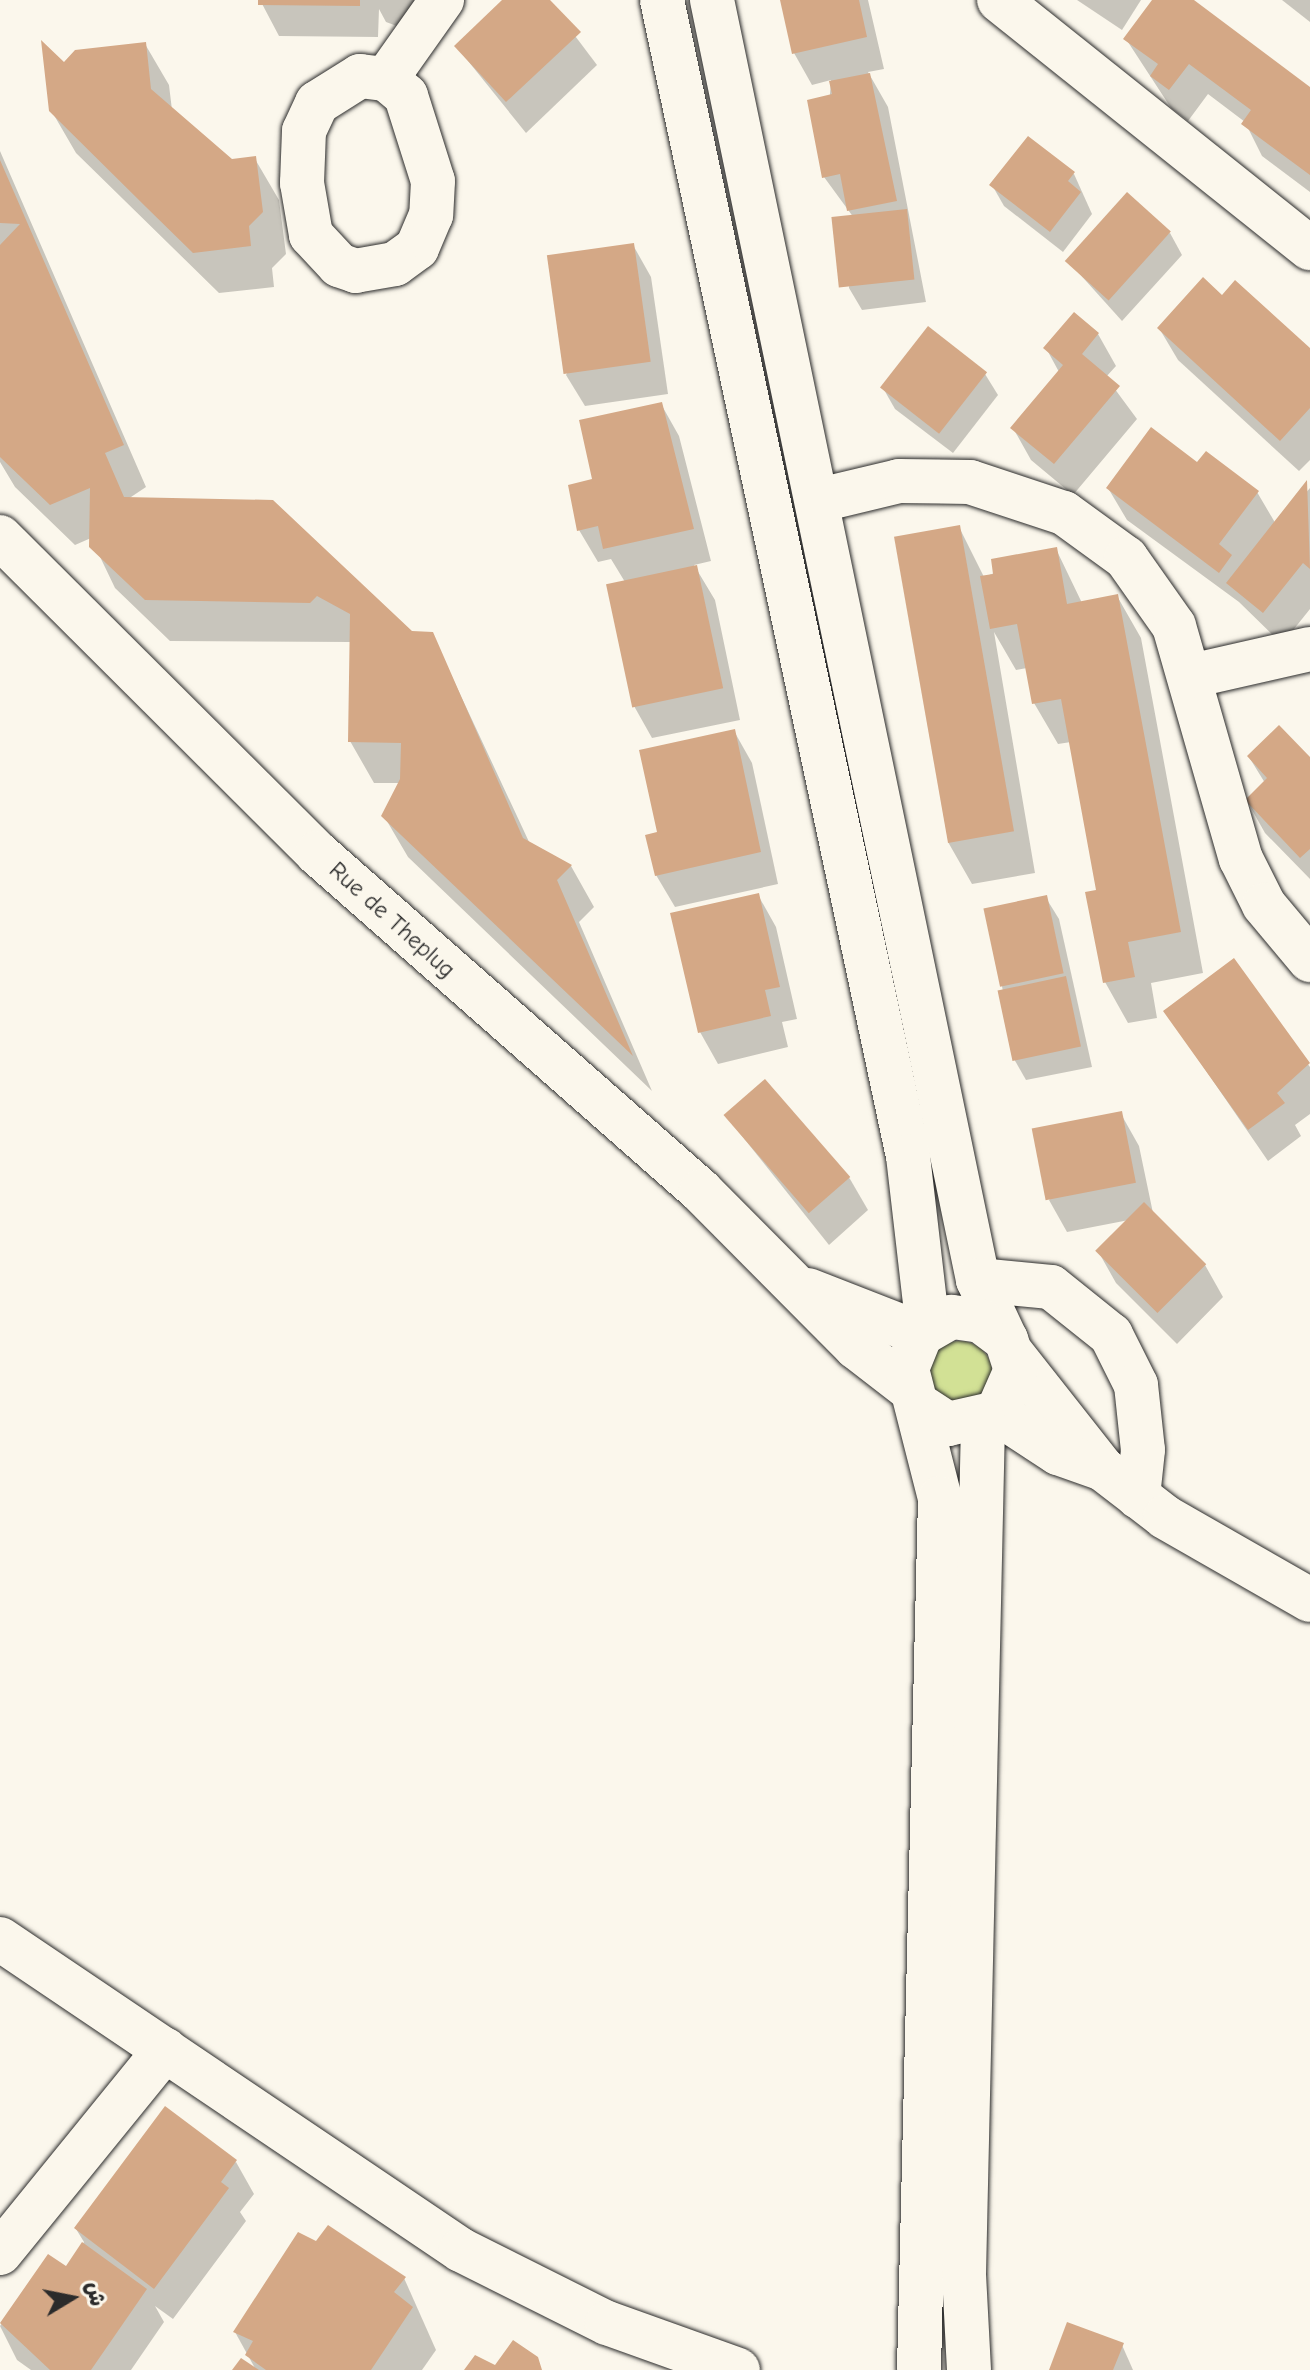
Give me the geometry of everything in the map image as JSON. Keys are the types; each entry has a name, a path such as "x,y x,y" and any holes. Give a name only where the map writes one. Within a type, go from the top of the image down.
{"street":[{"path":"386,79 442,0"},
{"path":"662,0 902,1126 926,1264 924,1331 907,1369 940,1498 919,2370"},
{"path":"712,0 820,500 978,1280 1009,1347 1103,1469 1138,1497 1310,1600"},
{"path":"999,0 1310,248"},
{"path":"820,500 938,478 1001,489 1064,513 1126,558 1156,593 1191,676 1204,747 1241,859 1264,905 1310,960"},
{"name":"Rue de Theplug","path":"0,537 317,853 798,1287 913,1396"},
{"path":"1191,676 1310,649"},
{"path":"978,1280 1051,1287 1111,1335 1136,1385 1143,1450 1138,1497"},
{"path":"798,1287 924,1331 966,1317 1009,1347 1013,1386 990,1417 964,2274 969,2370"},
{"path":"913,1396 948,1424 990,1417 1058,1453 1103,1469"},
{"path":"0,1939 461,2250 673,2361 738,2370"},
{"path":"0,2253 165,2050"}],"green space":[{"path":"960,1341 978,1347 986,1355 992,1373 986,1391 978,1399 960,1405 942,1399 934,1391 928,1373 934,1355 942,1347"}],"building":[{"path":"258,0 360,0 360,6 258,5"},
{"path":"502,0 550,0 581,32 506,102 454,46"},
{"path":"780,0 859,0 867,37 792,54"},
{"path":"1152,0 1194,0 1310,87 1310,175 1241,124 1251,110 1189,64 1169,90 1150,76 1158,64 1123,39"},
{"path":"41,40 64,62 75,50 146,42 151,89 232,159 256,156 263,212 249,226 251,246 193,253 146,207 49,111"},
{"path":"870,73 897,201 847,211 840,174 822,178 807,100 832,94 829,81"},
{"path":"1028,136 1075,172 1068,181 1081,192 1050,232 989,185"},
{"path":"0,160 124,445 105,453 124,497 273,500 412,631 433,632 523,838 572,865 557,880 633,1056 381,816 400,779 401,743 348,742 350,614 317,596 310,603 145,600 89,547 90,488 50,505 0,457 0,245 20,224 0,223"},
{"path":"1127,192 1171,231 1109,301 1065,261"},
{"path":"907,209 914,280 839,288 831,217"},
{"path":"634,243 651,362 564,374 547,255"},
{"path":"1203,277 1222,295 1235,280 1310,348 1310,408 1280,441 1157,328"},
{"path":"1074,312 1099,333 1082,354 1120,386 1054,464 1010,428 1063,365 1043,348"},
{"path":"928,326 987,372 939,434 880,387"},
{"path":"662,402 694,529 603,549 598,526 577,531 568,485 592,479 579,420"},
{"path":"1151,427 1197,462 1206,451 1259,491 1219,544 1232,555 1219,573 1106,488"},
{"path":"1307,480 1310,569 1303,563 1263,613 1226,583"},
{"path":"960,525 1014,831 948,843 894,537"},
{"path":"1057,547 1067,604 1118,594 1181,932 1128,942 1135,977 1103,983 1085,892 1096,890 1061,699 1032,704 1017,624 990,629 980,576 993,574 991,559"},
{"path":"697,565 723,688 632,708 606,584"},
{"path":"1279,725 1310,757 1310,849 1300,858 1245,800 1267,778 1247,756"},
{"path":"735,729 761,852 655,876 645,835 657,832 639,750"},
{"path":"759,893 780,987 765,990 771,1016 698,1033 670,913"},
{"path":"1047,895 1064,973 1000,987 983,909"},
{"path":"1234,958 1310,1063 1277,1093 1285,1103 1248,1130 1163,1011"},
{"path":"1066,976 1081,1046 1012,1061 998,991"},
{"path":"765,1079 850,1177 809,1213 723,1115"},
{"path":"1122,1111 1136,1183 1046,1200 1032,1129"},
{"path":"1144,1202 1206,1264 1157,1313 1095,1251"},
{"path":"165,2106 237,2160 221,2182 229,2188 154,2289 74,2228"},
{"path":"328,2225 406,2277 394,2292 413,2307 371,2370 266,2370 245,2355 253,2341 233,2332 298,2232 316,2241"},
{"path":"82,2242 147,2289 91,2370 50,2370 0,2323 48,2254 66,2266"},
{"path":"1067,2322 1124,2343 1113,2370 1049,2370"},
{"path":"513,2340 538,2357 542,2370 464,2370 475,2355 495,2365"},
{"path":"241,2358 259,2370 232,2370"}]}
